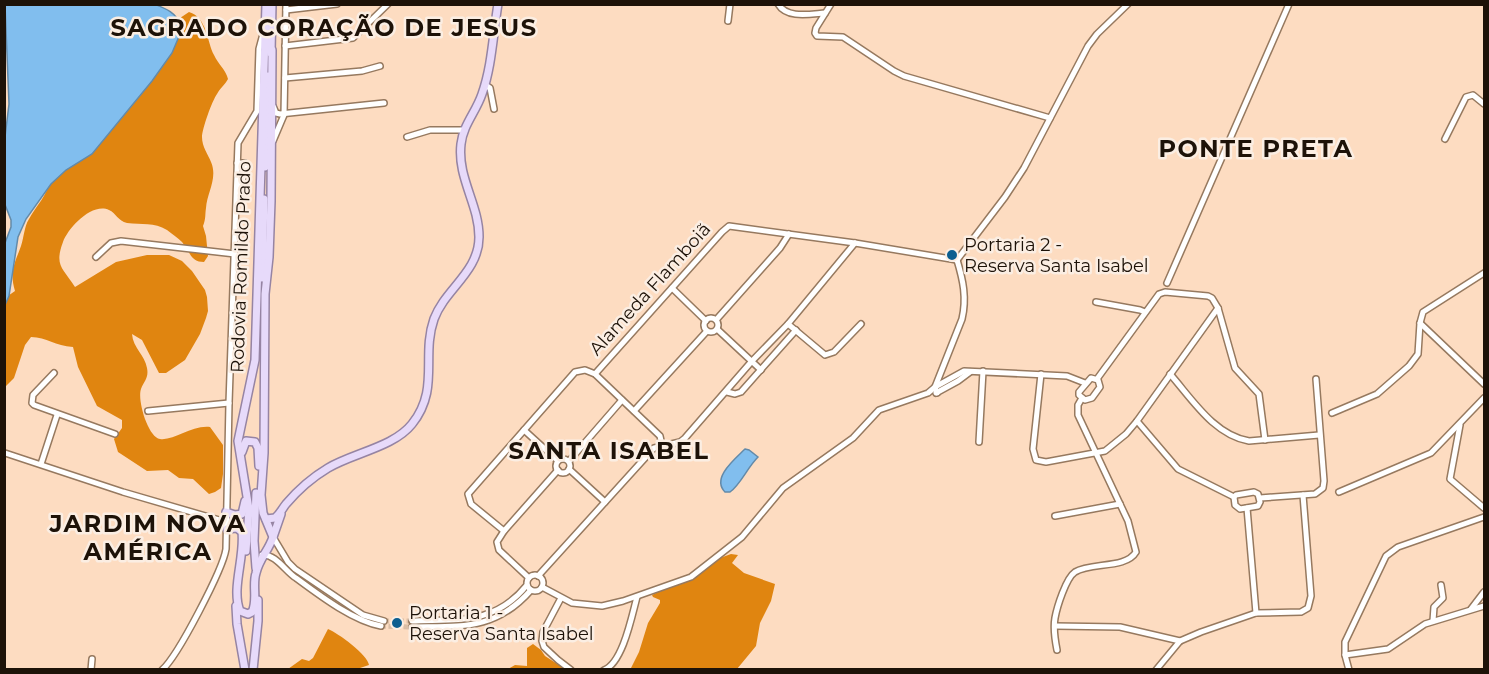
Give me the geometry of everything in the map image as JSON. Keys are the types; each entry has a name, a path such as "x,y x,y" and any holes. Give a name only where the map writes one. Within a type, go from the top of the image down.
{"main road":[{"name":"Rodovia Romildo Prado","path":"245,669 237,624 238,589 248,538 249,509 238,441 255,360 266,4"},
{"name":"Rodovia Romildo Prado","path":"253,669 259,609 254,541 261,476 258,411 272,4"},
{"path":"266,519 275,518 306,485 327,468 395,438 407,430 424,402 430,375 430,330 437,310 469,269 478,246 476,213 461,165 463,130 479,104 485,86 498,4"},
{"path":"272,50 270,244 265,288 261,506 273,537"},
{"path":"226,512 235,515 242,514 247,490 242,456 246,441 252,441 258,448 261,476"},
{"path":"227,525 242,532 239,609 244,613 252,612 255,607 253,588 256,570 273,537 283,509"}],"street":[{"path":"272,143 284,113 286,7 337,4"},
{"path":"285,46 353,38 388,4"},
{"path":"728,21 730,4"},
{"path":"778,4 789,14 825,13"},
{"path":"831,4 814,31 818,36 843,37 904,76 1050,118"},
{"path":"957,260 1016,181 1092,40 1128,4"},
{"path":"1167,283 1289,4"},
{"path":"162,669 180,647 220,569 226,549 238,142 257,111 260,49 265,24"},
{"path":"285,78 367,70 380,66"},
{"path":"485,86 490,88 494,109"},
{"path":"1445,139 1466,97 1474,96 1485,104"},
{"path":"273,106 277,114 384,103"},
{"path":"407,137 430,130 463,130"},
{"path":"236,199 247,166 245,163 237,164"},
{"name":"Alameda Flamboiã","path":"595,374 729,226 789,234"},
{"path":"716,320 780,248 789,234 957,260"},
{"path":"96,257 111,243 121,241 235,254"},
{"path":"529,578 538,576 654,448 683,440 752,361 788,324 855,243"},
{"path":"936,390 965,307 963,281 957,260"},
{"path":"1332,413 1377,394 1409,366 1418,354 1422,315 1427,309 1485,273"},
{"path":"672,288 706,321"},
{"path":"1096,379 1157,296 1162,293 1208,296 1218,308 1235,368 1259,394 1265,440"},
{"path":"1096,302 1145,312"},
{"path":"1041,375 1034,457 1038,461 1046,462 1108,449 1137,421 1218,308"},
{"path":"706,321 710,318 716,320"},
{"path":"716,320 717,329"},
{"path":"706,321 707,331"},
{"path":"1420,323 1485,384"},
{"path":"788,324 825,355 829,355 861,324"},
{"path":"707,331 712,332 717,329"},
{"path":"717,329 761,370"},
{"path":"727,392 735,394 741,392 796,330"},
{"path":"634,411 707,331"},
{"path":"504,531 471,504 468,494 570,377 580,370 595,374 660,436 663,445"},
{"path":"542,587 561,598 580,605 602,606 637,597 691,577 742,537 783,488 853,438 874,413 936,390 964,371 1071,377 1085,383"},
{"path":"979,442 983,371"},
{"path":"54,373 33,395 32,403 57,415 115,434"},
{"path":"1170,374 1220,429 1245,441 1319,435"},
{"path":"1091,378 1096,379 1100,382 1100,387 1092,398 1088,400 1082,398 1079,392 1085,383 1091,378"},
{"path":"1260,498 1315,494 1321,490 1324,481 1316,379"},
{"path":"1057,650 1055,626 1059,602 1072,575 1079,570 1127,560 1134,556 1135,544 1120,504 1078,415 1078,405 1082,398"},
{"path":"1339,492 1426,456 1435,450 1485,398"},
{"path":"605,502 569,470 568,461 622,400"},
{"path":"148,411 229,403"},
{"path":"41,464 57,415"},
{"path":"1137,421 1178,470 1234,497"},
{"path":"1460,425 1450,479 1485,508"},
{"path":"410,624 492,614 512,603 529,588 529,578 498,547 497,542 558,470 558,461 524,430"},
{"path":"1449,435 1458,438"},
{"path":"5,453 227,525"},
{"path":"558,461 562,459 568,461"},
{"path":"558,470 563,472 569,470"},
{"path":"1254,492 1260,498 1258,506 1247,508 1238,507 1234,502 1234,497 1239,493 1254,492"},
{"path":"1156,669 1180,641 1256,613 1305,611 1311,596 1303,495"},
{"path":"1055,516 1120,504"},
{"path":"1247,508 1256,613"},
{"path":"1349,669 1345,655 1345,642 1386,556 1398,547 1485,517"},
{"path":"262,555 271,556 293,576 359,620 384,623 363,615 300,573 288,562 273,537"},
{"path":"538,576 542,580 542,587"},
{"path":"1433,621 1434,607 1443,598 1441,585"},
{"path":"529,588 535,591 542,587"},
{"path":"1471,609 1485,592"},
{"path":"604,669 610,667 616,660 628,630 637,597"},
{"path":"561,598 543,632 542,641 544,647 571,669"},
{"path":"1345,655 1388,649 1433,621 1485,606"},
{"path":"1055,626 1120,627 1180,641"},
{"path":"91,669 92,659"}],"shaded area":[{"path":"189,12 200,19 203,24 214,55 228,79 213,103 202,137 213,168 212,185 203,226 208,256 204,262 199,262 182,242 162,227 124,222 111,211 102,209 88,213 75,224 63,242 59,256 61,266 75,287 116,262 147,255 169,255 182,261 205,290 208,311 200,334 185,360 166,373 159,373 142,340 132,334 134,343 147,368 147,377 140,394 144,417 151,432 160,439 165,439 196,428 210,427 223,445 221,488 209,494 193,479 179,478 168,470 147,471 118,452 114,439 122,428 122,420 97,406 78,367 73,347 31,337 25,345 14,378 5,387 5,298 15,291 14,267 27,222 44,195 50,179 163,59 182,33 177,23"},
{"path":"731,554 738,555 732,563 744,573 775,584 771,601 760,623 756,646 737,669 630,670 639,652 648,623 660,603 660,600 652,595"},
{"path":"328,629 358,650 369,665 357,669 288,669 302,659 309,661 313,658"},
{"path":"533,644 545,656 565,669 508,669 515,665 527,666 527,648"}],"water":[{"path":"154,4 170,12 181,25 180,34 172,53 92,154 66,170 51,184 26,219 18,237 9,296 5,305 5,243 11,220 4,202 5,137 9,104 5,5"},
{"path":"745,449 758,457 734,489 725,492 721,487 723,475"}],"tunnel":[{"path":"384,621 412,621"},
{"path":"381,626 412,627"}],"place":[{"name":"Portaria 2 - Reserva Santa Isabel","path":"952,255"},
{"name":"Portaria 1 - Reserva Santa Isabel","path":"397,623"}],"district":[{"name":"SAGRADO CORAÇÃO DE JESUS","path":"324,27"},
{"name":"PONTE PRETA","path":"1256,148"},
{"name":"SANTA ISABEL","path":"609,450"},
{"name":"JARDIM NOVA AMÉRICA","path":"148,537"}]}
